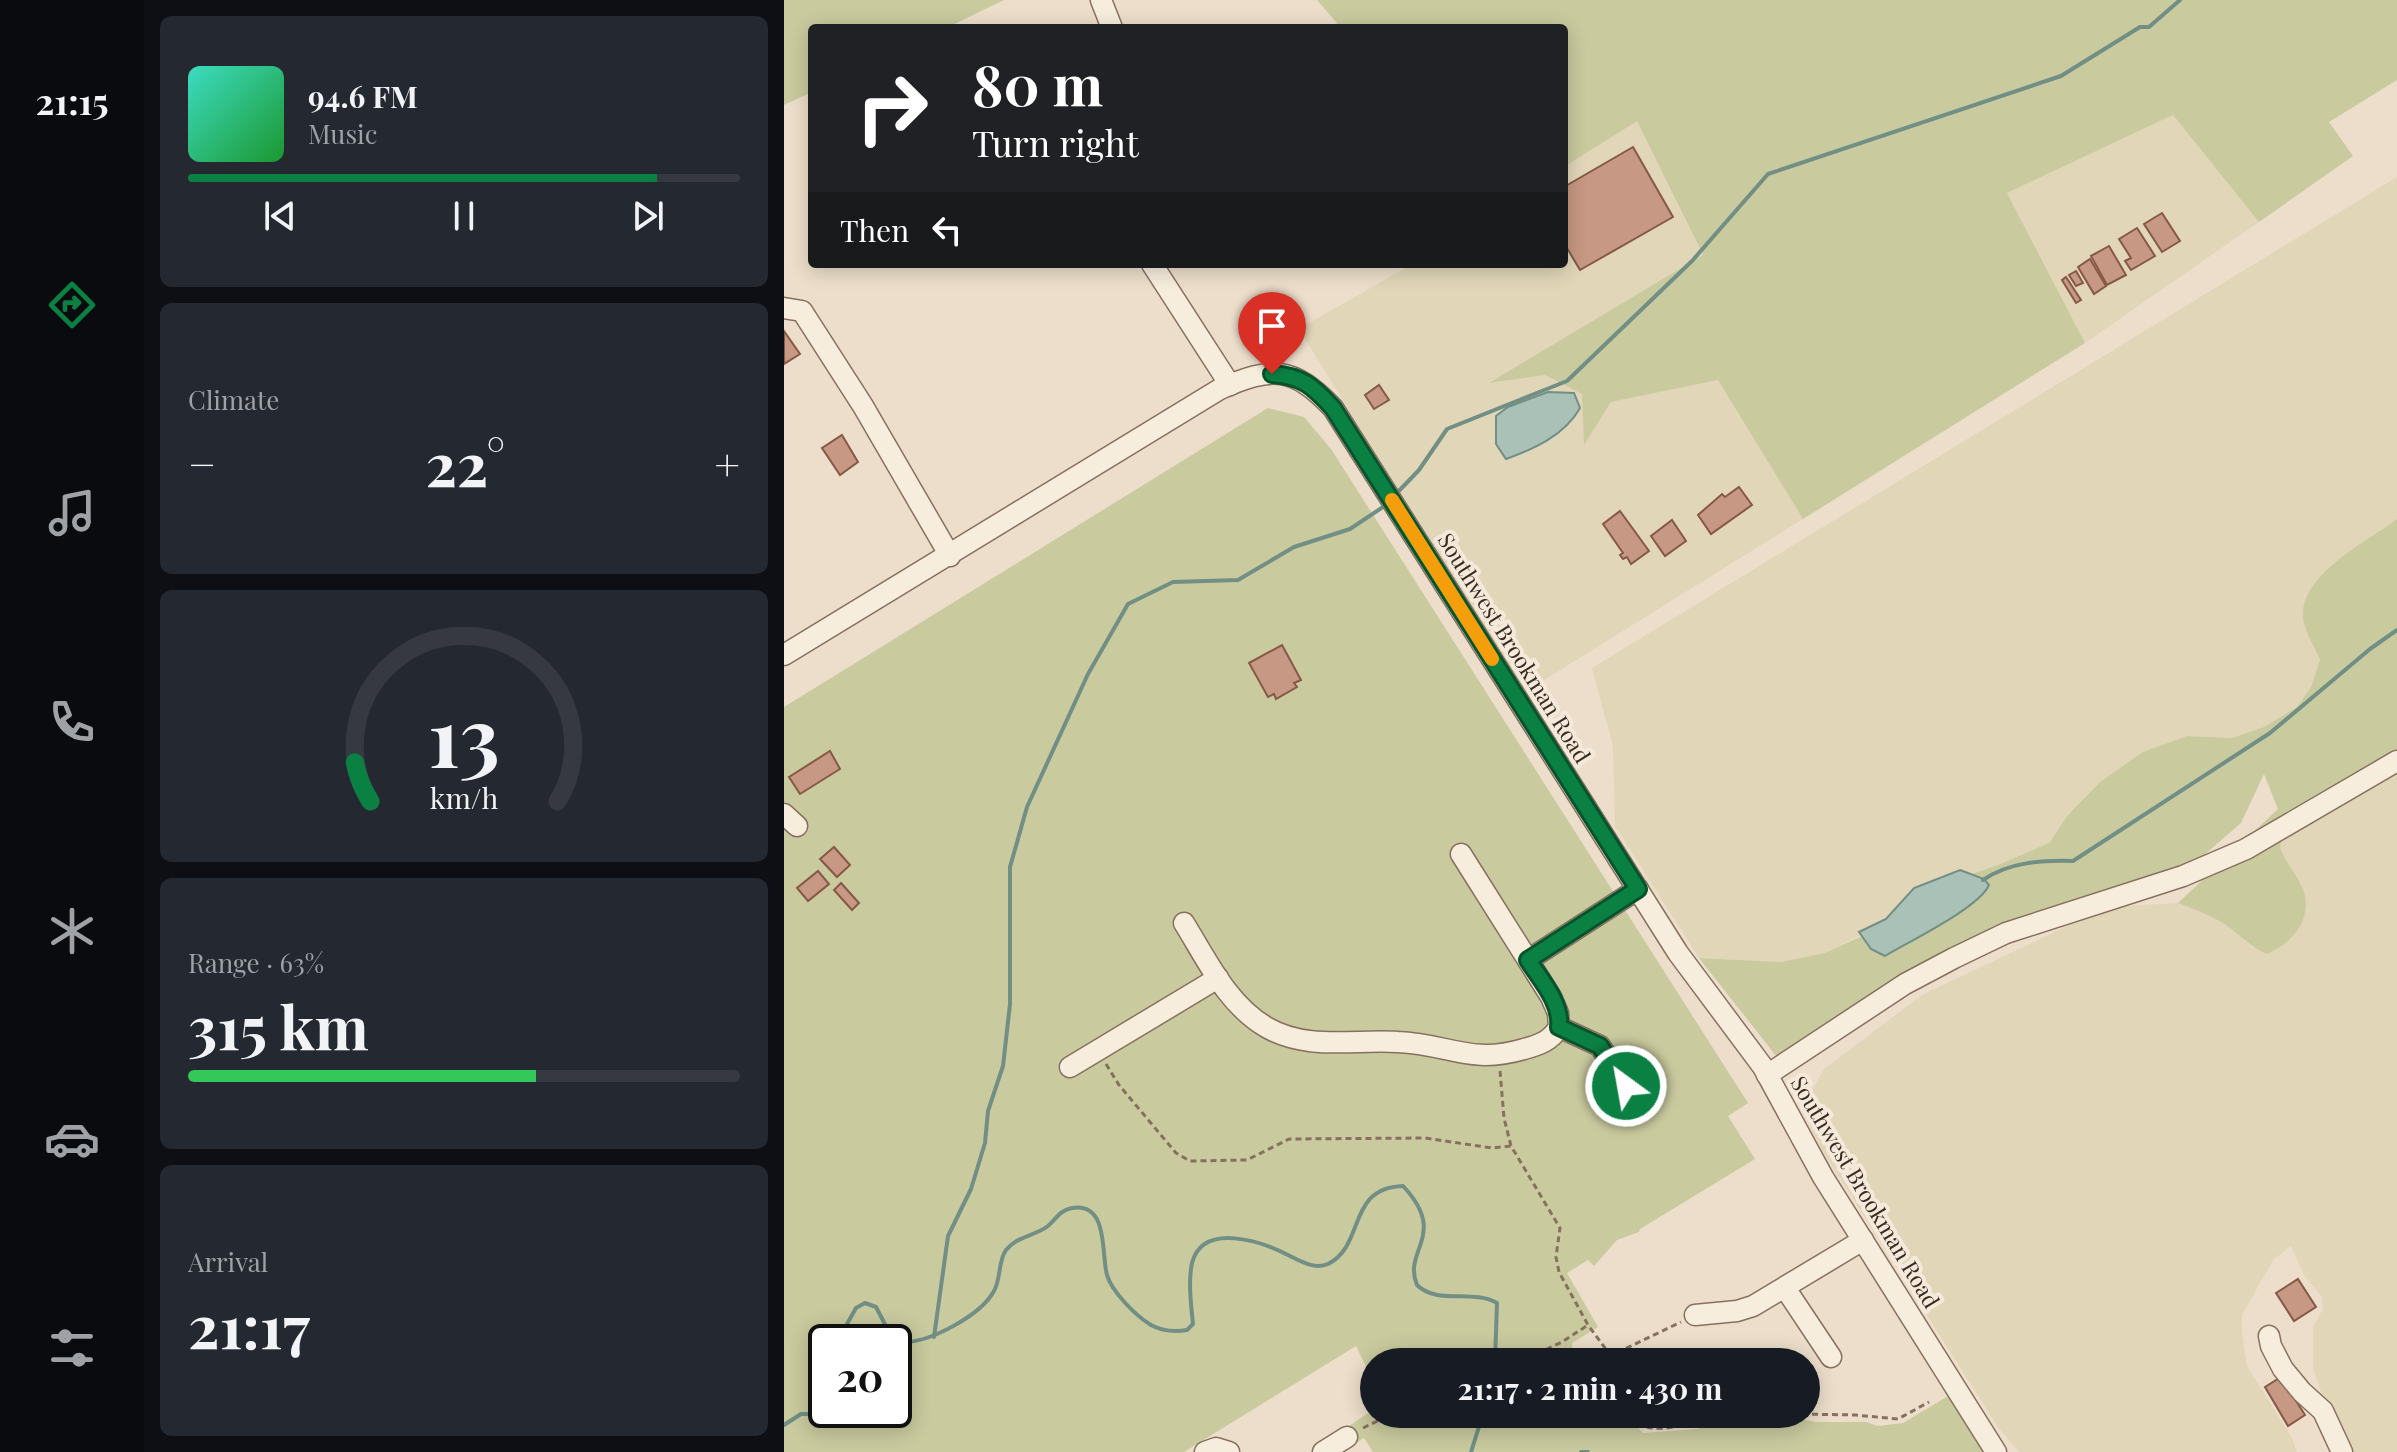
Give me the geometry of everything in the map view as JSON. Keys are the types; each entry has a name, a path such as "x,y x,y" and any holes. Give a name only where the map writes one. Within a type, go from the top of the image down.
{"street":[{"path":"1101,0 1110,24"},
{"path":"1155,268 1230,385"},
{"path":"784,308 802,311 863,406 950,556"},
{"name":"Southwest Brookman Road","path":"784,655 1230,385 1252,375 1293,376 1314,388 1333,408 1678,953 1750,1048 1809,1152 1996,1452"},
{"path":"1767,1075 1905,984 1954,958 2006,933 2183,876 2246,849 2397,761"},
{"path":"1184,923 1218,978 1245,1012 1283,1035 1331,1043 1413,1043 1456,1053 1498,1056 1541,1044 1559,1027 1558,1013 1461,854"},
{"path":"1528,960 1638,889"},
{"path":"1070,1067 1218,978"},
{"path":"1559,1027 1600,1046 1626,1086"},
{"path":"1695,1315 1737,1311 1753,1306 1863,1240"},
{"path":"1785,1288 1831,1357"},
{"path":"2269,1336 2283,1369 2323,1411 2342,1452"},
{"path":"1323,1452 1347,1437"}],"path":[{"path":"1097,1050 1119,1085 1176,1153 1190,1161 1247,1160 1289,1139 1425,1138 1492,1148 1511,1146"},
{"path":"1498,1056 1504,1118 1511,1146 1560,1228 1556,1257 1559,1272 1588,1325 1605,1348"},
{"path":"1630,1348 1695,1315"},
{"path":"1549,1348 1588,1325"},
{"path":"1820,1414 1898,1419 1929,1402"},
{"path":"1347,1437 1365,1428"}],"shaded area":[{"path":"2173,115 2259,222 2085,343 2007,193"},
{"path":"1637,120 1703,256 1492,383 1545,374 1583,394 1584,444 1611,402 1718,380 1803,519 1523,693 1299,329 1405,268 1568,268 1568,164"},
{"path":"2397,177 2397,519 2323,574 2313,639 2320,660 2311,687 2297,707 2264,727 2232,738 2187,736 2143,752 2100,782 2067,816 2047,845 1942,883 1895,918 1825,953 1781,962 1699,958 1615,826 1613,746 1592,668"},
{"path":"1548,392 1574,393 1580,408 1574,418 1538,446 1506,459 1496,444 1496,416 1508,407"},
{"path":"2397,767 2397,1452 2351,1452 2329,1416 2313,1368 2313,1327 2323,1309 2322,1297 2304,1275 2291,1246 2273,1260 2242,1315 2242,1334 2247,1366 2292,1438 2297,1452 2019,1452 1998,1427 1822,1150 1802,1109 1824,1069 1922,995 2088,916 2128,906 2178,903 2210,915 2253,948 2283,856 2280,847 2282,838"},
{"path":"1960,870 1984,879 1989,885 1972,904 1885,956 1871,949 1859,932 1886,919 1914,888"}],"green space":[{"path":"784,0 1004,0 954,24 808,24 808,94 784,105"},
{"path":"1317,0 2397,0 2397,80 2329,122 2353,156 2259,222 2173,115 2007,193 2085,343 1803,519 1718,380 1611,402 1584,445 1582,394 1545,375 1489,383 1703,255 1637,121 1568,164 1568,24 1337,23"},
{"path":"1268,408 1304,417 1331,449 1748,1103 1728,1116 1755,1159 1639,1232 1617,1240 1594,1266 1588,1260 1567,1273 1598,1327 1572,1343 1572,1348 1360,1348 1360,1354 1356,1346 1184,1452 784,1452 784,707"},
{"path":"2397,519 2397,767 2282,838 2280,847 2302,887 2306,909 2299,928 2277,949 2267,954 2262,952 2218,920 2178,903 2278,809 2264,774 2241,823 2189,868 2045,913 1777,1057 1699,958 1781,962 1825,953 1862,936 1871,949 1960,878 2049,843 2067,816 2100,782 2143,752 2187,736 2232,738 2264,727 2297,707 2311,687 2320,660 2303,619 2306,599 2326,571"},
{"path":"1950,1395 1985,1452 1373,1452 1364,1438 1356,1443 1346,1428 1360,1418 1360,1428 1638,1428 1643,1433 1700,1428 1820,1428 1820,1422 1866,1422 1878,1426 1903,1423"}],"building":[{"path":"1633,147 1673,217 1580,270 1568,250 1568,185"},
{"path":"2162,213 2180,241 2162,252 2144,224"},
{"path":"2137,228 2155,256 2131,270 2125,261 2131,258 2119,239"},
{"path":"2109,246 2126,275 2107,285 2091,256"},
{"path":"2090,259 2106,286 2094,294 2078,267"},
{"path":"2076,271 2083,283 2076,286 2069,275"},
{"path":"2066,277 2081,300 2076,303 2062,280"},
{"path":"784,331 800,354 784,364"},
{"path":"1379,385 1389,400 1374,409 1365,395"},
{"path":"842,435 858,462 840,475 822,448"},
{"path":"1739,487 1752,505 1711,534 1698,515 1722,494 1725,497"},
{"path":"1620,511 1649,551 1631,564 1627,557 1623,559 1620,555 1623,553 1603,524"},
{"path":"1672,520 1686,541 1665,556 1651,536"},
{"path":"1282,645 1301,680 1294,683 1297,687 1276,699 1274,694 1268,697 1249,663"},
{"path":"830,751 840,769 800,794 789,777"},
{"path":"834,847 850,865 837,877 820,859"},
{"path":"818,871 829,884 808,901 797,888"},
{"path":"841,883 859,903 852,910 834,890"},
{"path":"2298,1279 2316,1307 2294,1321 2276,1293"},
{"path":"2281,1377 2305,1415 2288,1426 2265,1387"}],"waterway":[{"path":"1395,495 1419,470 1447,429 1567,381 1692,261 1768,174 2061,76 2140,27 2149,27 2180,0"},
{"path":"934,1337 948,1236 971,1189 985,1143 988,1111 1003,1066 1010,1004 1010,867 1027,807 1088,674 1128,604 1173,582 1238,580 1294,547 1350,529 1386,505"},
{"path":"1983,880 2004,869 2026,863 2073,861 2270,733 2397,630"},
{"path":"912,1341 942,1332 978,1309 994,1291 1003,1254 1010,1245 1048,1226 1068,1209 1084,1208 1098,1221 1107,1275 1125,1303 1151,1325 1178,1331 1187,1330 1193,1324 1192,1263 1198,1250 1208,1242 1235,1238 1250,1241 1308,1264 1323,1266 1340,1255 1348,1244 1364,1207 1373,1196 1385,1189 1403,1186 1416,1203 1424,1230 1415,1262 1417,1285 1435,1294 1477,1297 1497,1303 1495,1348"},
{"path":"847,1324 856,1308 865,1303 876,1307 885,1324"},
{"path":"784,1425 801,1414 808,1414"},
{"path":"1471,1452 1479,1428"},
{"path":"1581,1452 1588,1452"}],"slow traffic":[{"path":"1392,500 1492,659"}],"route":[{"path":"1272,374 1293,376 1314,388 1333,408 1638,889 1528,960 1551,997 1560,1020 1559,1027 1600,1046 1626,1086"}]}
